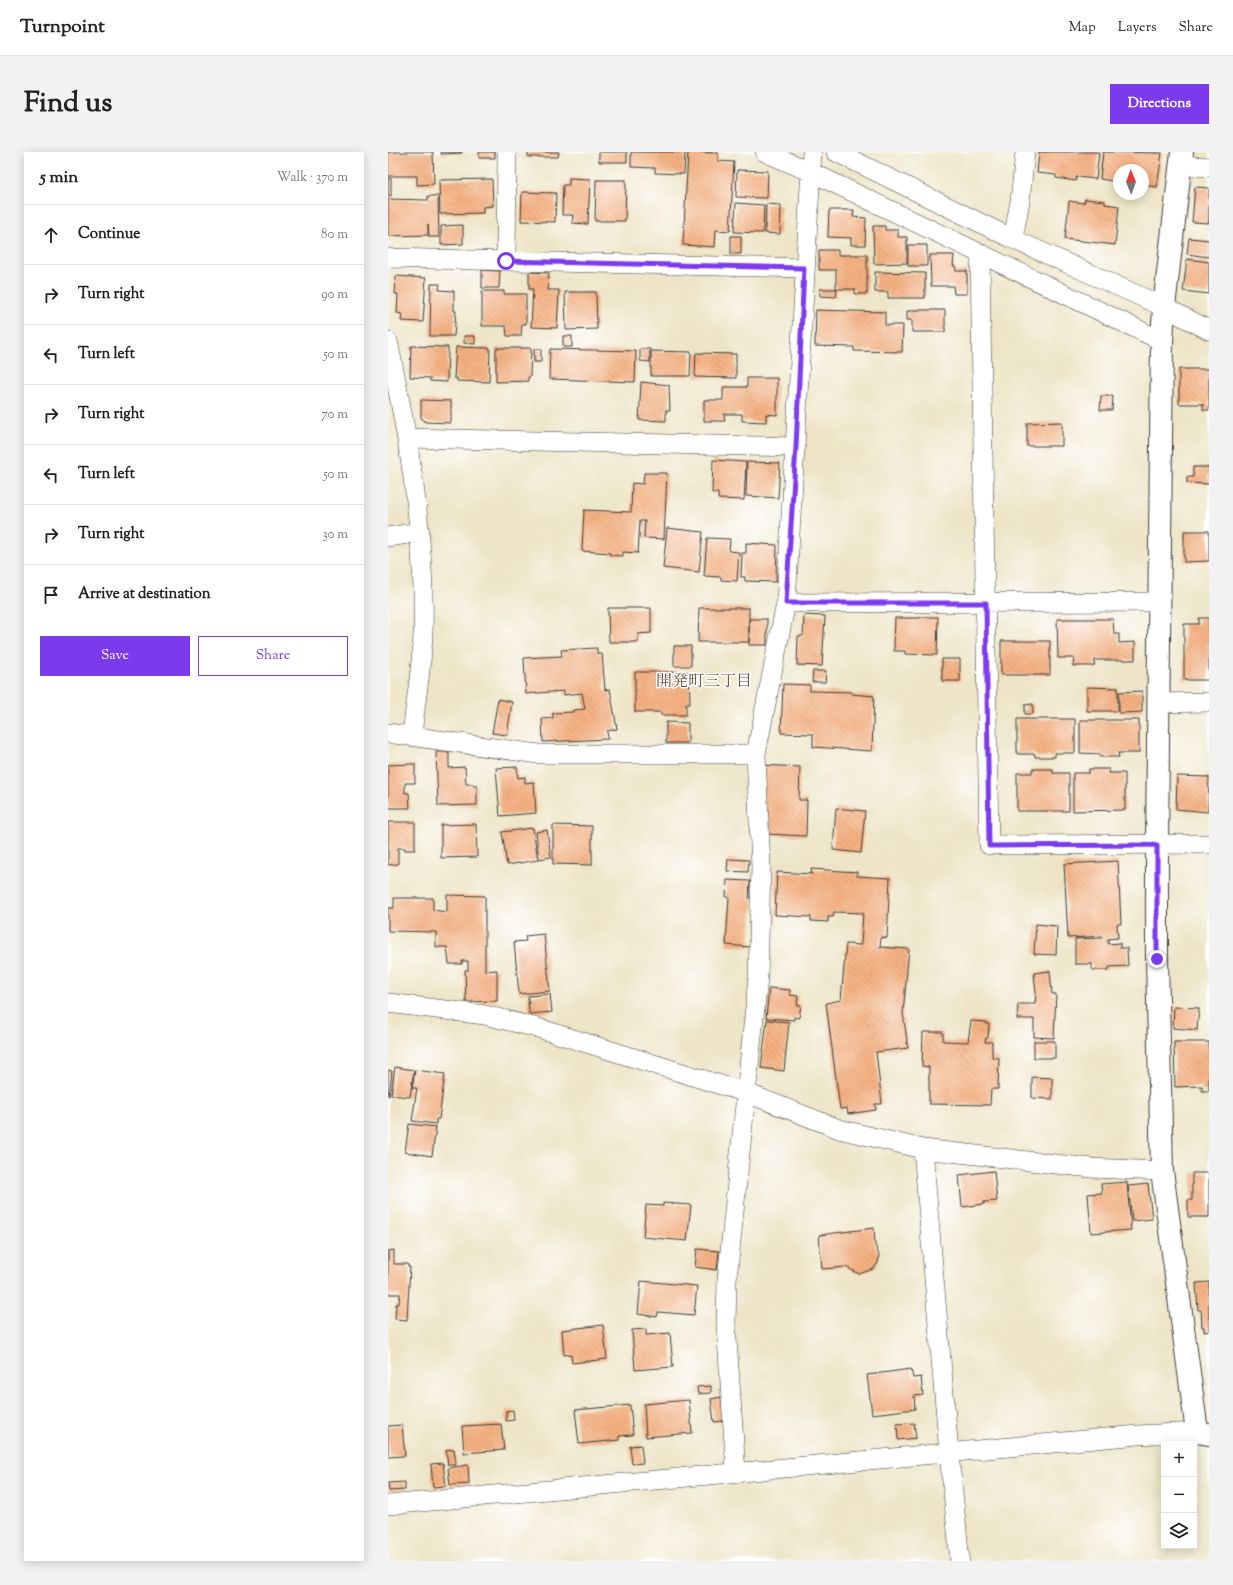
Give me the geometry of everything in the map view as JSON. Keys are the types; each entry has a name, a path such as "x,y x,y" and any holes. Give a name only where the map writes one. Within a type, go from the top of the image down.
{"street":[{"path":"506,261 507,152"},
{"path":"765,152 811,172 1162,341"},
{"path":"736,1473 726,1323 727,1280 758,978 761,867 756,754 786,603 796,447 804,268 812,152"},
{"path":"836,152 1013,239 1164,307 1209,330"},
{"path":"1013,239 1020,201 1025,152"},
{"path":"388,1505 1138,1435 1203,1433 1162,1172 1157,959 1159,703 1158,602 1162,341 1164,307 1182,159 1209,167"},
{"path":"980,254 989,846 1209,844"},
{"path":"388,258 804,268"},
{"path":"388,344 408,438 420,532 423,634 412,736"},
{"path":"408,438 796,447"},
{"path":"388,537 420,532"},
{"path":"786,603 1158,602"},
{"path":"1159,703 1209,702"},
{"path":"388,733 538,754 756,754"},
{"path":"388,1003 485,1015 538,1028 747,1093 840,1129 923,1149 1091,1168 1162,1172"},
{"path":"923,1149 949,1453 960,1561"}],"building":[{"path":"388,152 433,152 434,184 417,185 417,176 388,176"},
{"path":"441,152 462,152 462,153 441,154"},
{"path":"479,152 495,152 495,158 479,158"},
{"path":"528,152 559,152 558,157 528,157"},
{"path":"599,152 627,152 627,162 599,162"},
{"path":"631,152 685,152 684,174 655,173 655,168 631,167"},
{"path":"688,152 718,153 718,161 734,162 730,231 716,230 715,247 683,245"},
{"path":"1039,152 1099,152 1096,179 1076,177 1076,181 1056,178 1056,175 1037,173"},
{"path":"1103,152 1162,153 1157,187 1149,186 1149,164 1113,164 1113,181 1100,179"},
{"path":"737,170 768,171 767,198 736,197"},
{"path":"388,178 391,178 391,196 388,196"},
{"path":"569,178 590,179 588,224 572,223 573,215 562,215 563,185 569,185"},
{"path":"492,179 493,206 483,207 483,213 440,214 439,180"},
{"path":"596,180 626,180 625,221 595,221"},
{"path":"1195,187 1209,188 1209,223 1192,222"},
{"path":"522,192 556,193 555,222 521,221"},
{"path":"428,196 438,196 439,237 429,237 428,224 428,235 388,236 388,199 428,200"},
{"path":"1085,199 1105,201 1105,204 1119,206 1115,245 1065,239 1069,201 1084,203"},
{"path":"736,203 764,205 763,233 734,232"},
{"path":"766,204 781,205 780,234 765,233"},
{"path":"829,210 854,210 853,217 866,218 865,245 851,245 851,238 828,237"},
{"path":"463,225 463,244 441,245 441,226"},
{"path":"873,226 885,226 885,230 898,230 898,237 907,237 907,263 874,264"},
{"path":"731,236 741,236 741,254 731,254"},
{"path":"1189,238 1209,240 1209,257 1187,254"},
{"path":"908,245 927,245 927,266 908,266"},
{"path":"819,250 838,250 838,255 867,255 867,294 855,294 855,289 836,289 836,270 819,270"},
{"path":"930,255 954,255 953,266 955,266 956,271 967,271 967,294 954,294 953,286 931,286"},
{"path":"1187,259 1209,262 1209,294 1183,291"},
{"path":"482,270 500,271 499,288 482,288"},
{"path":"529,272 549,273 548,290 559,290 557,328 531,327 533,289 529,289"},
{"path":"875,272 925,273 925,298 888,298 888,292 875,292"},
{"path":"396,276 426,278 423,322 401,321 402,314 397,313 398,294 395,294"},
{"path":"431,284 440,284 439,290 454,291 454,311 456,311 454,336 430,336"},
{"path":"820,289 837,289 836,297 820,296"},
{"path":"482,291 504,291 504,294 526,294 526,324 522,324 521,336 507,336 506,326 482,326"},
{"path":"565,292 596,292 597,329 566,330"},
{"path":"816,310 885,312 885,325 903,325 902,352 854,351 854,347 815,346"},
{"path":"945,310 945,332 912,332 912,320 907,320 907,311"},
{"path":"464,336 475,336 475,344 464,343"},
{"path":"563,336 572,336 572,347 563,347"},
{"path":"411,346 448,347 447,382 430,381 430,378 410,377"},
{"path":"456,347 490,348 489,382 457,381 457,378 454,378"},
{"path":"496,348 531,348 530,377 528,377 528,381 496,382"},
{"path":"534,349 541,349 541,362 534,362"},
{"path":"550,349 636,351 635,382 549,379"},
{"path":"640,349 650,349 650,362 640,361"},
{"path":"651,351 691,352 690,376 651,376"},
{"path":"696,353 736,354 736,378 695,377"},
{"path":"1179,369 1209,369 1209,410 1203,410 1203,404 1179,404"},
{"path":"747,378 777,378 777,415 766,414 766,422 742,421 742,414 724,414 725,421 704,421 704,400 723,400 723,387 747,387"},
{"path":"641,382 669,385 670,411 666,410 666,421 639,420"},
{"path":"1101,396 1113,396 1112,410 1100,410"},
{"path":"421,400 451,401 451,423 426,422 421,418"},
{"path":"1062,422 1062,446 1027,446 1027,423"},
{"path":"713,460 746,462 744,500 718,499 718,493 712,493"},
{"path":"747,462 780,463 778,498 746,496"},
{"path":"1193,467 1209,467 1209,484 1187,483 1187,477 1193,477"},
{"path":"644,473 667,473 664,539 644,538 645,521 640,521 638,553 623,552 623,556 610,555 610,553 582,551 584,510 631,512 632,483 643,484"},
{"path":"667,528 703,532 699,572 663,568"},
{"path":"1184,531 1209,531 1209,561 1184,562"},
{"path":"707,538 730,539 729,551 739,552 737,581 721,580 721,577 704,576"},
{"path":"746,543 777,545 776,582 745,581 745,577 741,577 742,553 746,553"},
{"path":"608,608 651,608 651,633 638,634 638,642 609,642"},
{"path":"699,608 749,608 749,642 698,642"},
{"path":"804,615 825,616 822,666 797,665 798,636 803,636"},
{"path":"938,617 937,655 905,654 905,651 894,651 895,618"},
{"path":"1199,618 1209,618 1209,680 1184,680 1184,624 1199,624"},
{"path":"749,619 767,619 767,645 749,645"},
{"path":"1057,619 1113,619 1114,634 1119,634 1119,643 1135,642 1135,660 1095,660 1094,666 1073,666 1074,658 1058,658"},
{"path":"1001,641 1050,641 1050,675 1001,675"},
{"path":"674,646 691,646 691,666 674,666"},
{"path":"597,648 597,654 602,654 605,690 610,689 617,729 607,731 608,739 543,742 542,719 553,718 553,713 573,712 573,710 585,709 582,693 564,695 564,691 526,694 524,658 562,656 561,650"},
{"path":"942,659 960,659 960,681 942,681"},
{"path":"813,671 826,671 825,682 812,682"},
{"path":"635,672 689,672 690,704 686,704 686,715 661,715 661,712 635,712"},
{"path":"783,684 810,685 810,691 851,692 851,694 874,696 872,751 813,747 813,734 781,733"},
{"path":"1087,687 1118,688 1118,711 1087,711"},
{"path":"1142,691 1142,712 1119,713 1119,692"},
{"path":"498,699 512,702 507,735 492,733"},
{"path":"1033,704 1033,714 1025,714 1025,705"},
{"path":"1017,719 1075,719 1075,753 1055,753 1055,757 1035,757 1035,754 1017,754"},
{"path":"1080,720 1139,720 1139,753 1118,753 1119,757 1100,757 1100,754 1080,753"},
{"path":"666,722 688,723 688,743 666,743"},
{"path":"436,752 449,752 449,768 465,767 466,784 473,784 474,786 477,786 477,805 438,806"},
{"path":"415,764 415,783 405,783 405,793 409,793 410,808 388,808 388,765"},
{"path":"762,765 800,767 799,800 807,800 806,836 763,834"},
{"path":"517,767 518,778 525,777 525,783 534,782 536,813 500,816 496,768"},
{"path":"1032,769 1053,769 1053,773 1069,773 1069,811 1017,811 1017,773 1032,773"},
{"path":"1089,769 1109,769 1109,773 1125,773 1125,810 1073,811 1073,773 1089,773"},
{"path":"1177,776 1209,777 1208,812 1176,809"},
{"path":"836,808 865,811 861,853 833,850"},
{"path":"388,822 415,822 415,850 398,848 398,864 388,865"},
{"path":"476,824 477,857 441,858 441,825"},
{"path":"553,825 592,826 592,865 553,864"},
{"path":"533,828 538,860 507,865 502,832"},
{"path":"547,830 551,857 539,859 536,832"},
{"path":"728,859 749,860 748,872 727,871"},
{"path":"1118,861 1121,924 1117,924 1118,938 1108,939 1108,944 1120,943 1120,948 1127,948 1128,966 1109,967 1109,970 1092,970 1092,964 1075,964 1075,939 1102,938 1102,936 1068,938 1064,864"},
{"path":"811,869 857,872 857,876 890,878 887,938 881,937 880,947 909,949 903,1013 908,1048 876,1052 882,1104 875,1104 876,1110 848,1114 847,1108 840,1109 826,1003 841,1000 846,944 861,945 863,913 834,912 833,917 828,917 828,922 811,921 811,917 775,915 777,872 812,874"},
{"path":"727,880 750,881 749,898 753,898 750,947 726,945 729,897 726,897"},
{"path":"447,895 485,896 485,971 497,970 497,1001 466,1002 465,970 468,970 468,961 462,961 462,964 449,964 447,947 436,947 436,932 388,931 388,908 394,908 394,898 433,898 433,910 447,912"},
{"path":"1036,924 1057,926 1056,955 1034,954"},
{"path":"544,934 550,991 519,994 514,942 526,941 525,936"},
{"path":"1050,971 1052,994 1056,994 1054,1038 1034,1037 1034,1019 1017,1019 1018,1004 1035,1004 1036,993 1034,973"},
{"path":"769,988 790,990 790,995 798,996 797,1005 801,1005 799,1018 794,1017 794,1020 766,1018"},
{"path":"550,994 552,1012 529,1014 528,996"},
{"path":"1174,1007 1199,1008 1197,1030 1173,1028"},
{"path":"767,1020 789,1022 784,1071 761,1068"},
{"path":"971,1021 986,1022 986,1024 989,1024 988,1038 986,1038 985,1042 992,1042 992,1057 999,1058 998,1089 991,1089 990,1105 929,1104 929,1067 922,1066 923,1032 943,1032 943,1041 968,1042"},
{"path":"1034,1041 1055,1041 1055,1058 1034,1058"},
{"path":"1174,1042 1209,1042 1209,1091 1202,1091 1202,1086 1175,1087"},
{"path":"395,1067 414,1070 410,1097 391,1095"},
{"path":"388,1070 392,1071 389,1096 388,1096"},
{"path":"415,1070 445,1074 439,1119 436,1119 436,1124 412,1121 417,1088 412,1088"},
{"path":"1032,1077 1052,1078 1052,1099 1032,1098"},
{"path":"409,1124 436,1127 432,1156 405,1152"},
{"path":"994,1171 997,1201 984,1202 984,1204 962,1207 959,1175"},
{"path":"1192,1173 1209,1173 1209,1217 1188,1217 1188,1200 1192,1200"},
{"path":"1127,1182 1131,1230 1091,1233 1088,1194 1102,1193 1101,1184"},
{"path":"1148,1184 1152,1219 1132,1221 1128,1186"},
{"path":"663,1203 691,1205 687,1241 643,1237 646,1205 663,1206"},
{"path":"874,1228 875,1245 879,1255 878,1263 873,1269 859,1274 846,1267 822,1269 819,1235"},
{"path":"697,1249 719,1251 717,1270 695,1267"},
{"path":"394,1250 394,1264 408,1264 408,1267 410,1267 407,1320 395,1319 396,1304 399,1304 400,1294 388,1294 388,1251"},
{"path":"641,1281 697,1286 694,1315 658,1312 657,1317 638,1314"},
{"path":"1209,1282 1209,1331 1204,1332 1204,1327 1202,1327 1201,1310 1198,1310 1196,1283"},
{"path":"603,1325 607,1359 572,1363 571,1354 564,1355 562,1330"},
{"path":"646,1329 646,1335 670,1333 673,1367 635,1370 632,1330"},
{"path":"911,1369 913,1378 921,1377 923,1395 914,1396 915,1409 872,1414 867,1375"},
{"path":"711,1386 711,1393 698,1394 697,1387"},
{"path":"721,1397 724,1421 714,1422 711,1399"},
{"path":"689,1400 692,1433 646,1437 644,1404"},
{"path":"630,1405 633,1435 619,1436 619,1440 579,1444 575,1410"},
{"path":"513,1410 514,1420 506,1421 506,1411"},
{"path":"914,1423 916,1438 898,1440 897,1424"},
{"path":"501,1424 504,1450 464,1453 462,1426"},
{"path":"402,1425 405,1456 388,1457 388,1426"},
{"path":"641,1445 643,1463 632,1464 630,1446"},
{"path":"454,1449 456,1465 448,1465 446,1450"},
{"path":"443,1463 446,1486 433,1487 431,1464"},
{"path":"468,1465 469,1484 450,1485 448,1468"},
{"path":"405,1482 405,1490 389,1491 388,1483"}],"district":[{"name":"開発町三丁目","path":"704,680"}],"route":[{"path":"506,261 804,268 796,447 786,603 986,603 989,846 1157,845 1157,959"}]}
